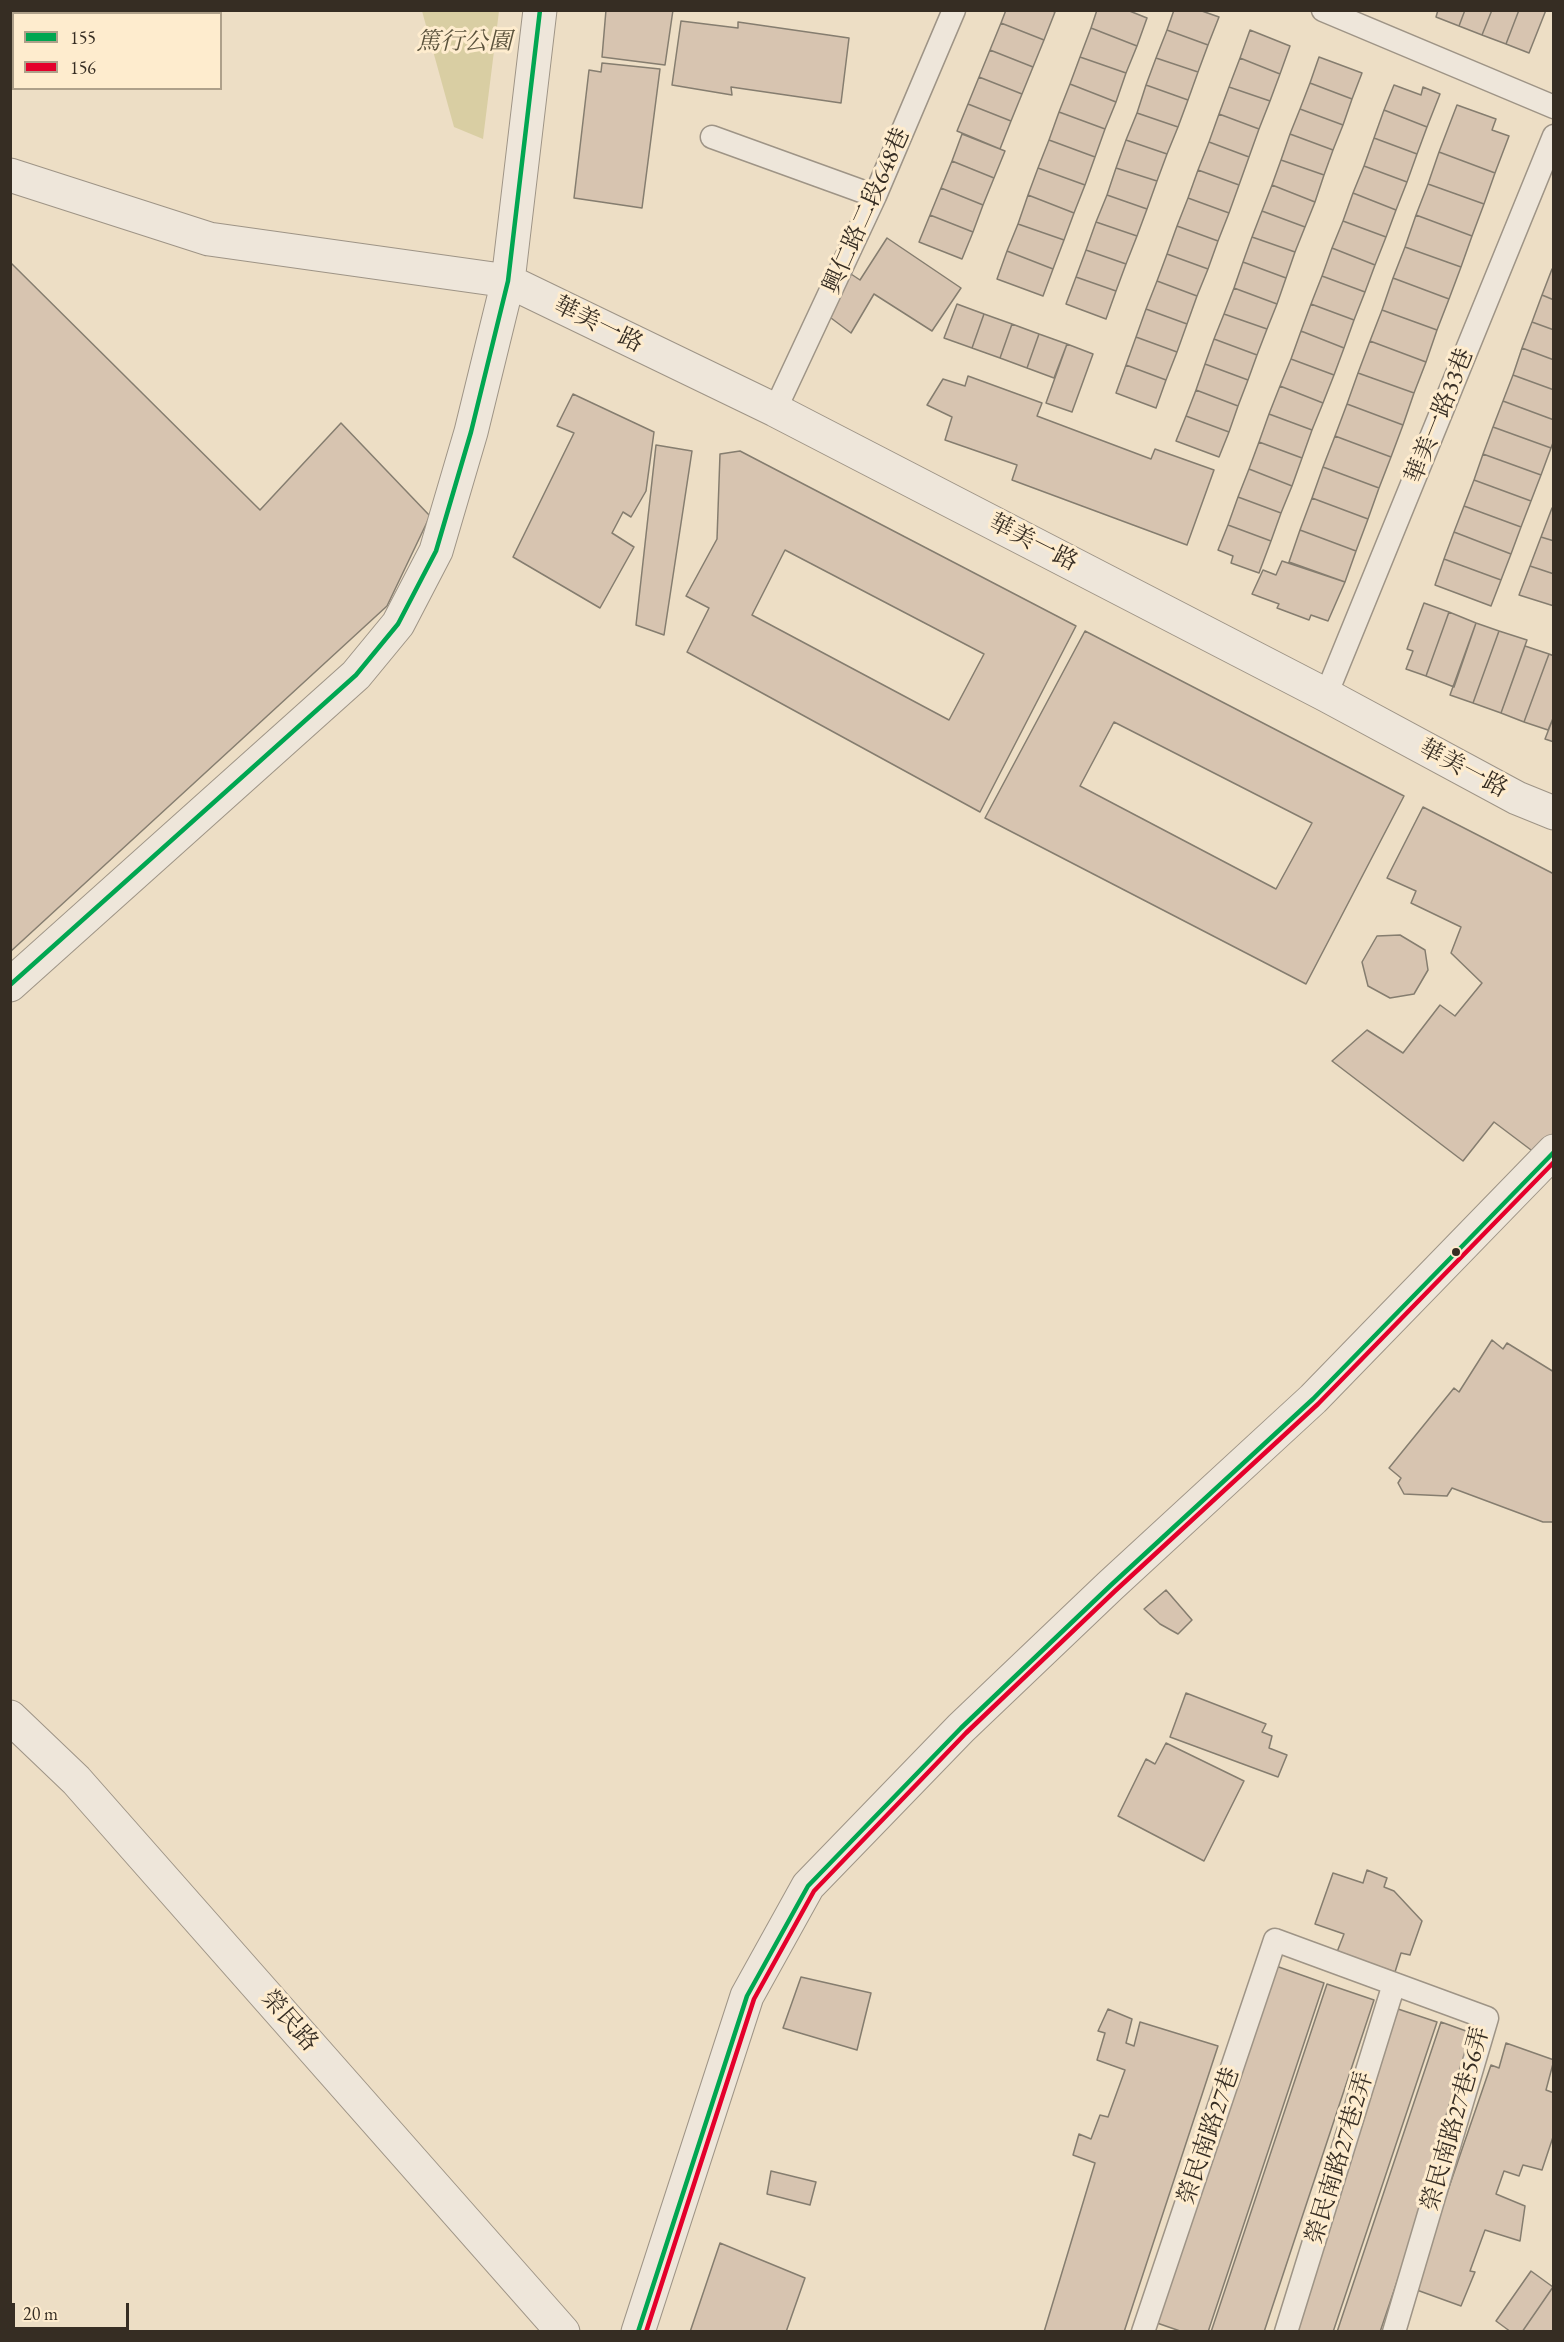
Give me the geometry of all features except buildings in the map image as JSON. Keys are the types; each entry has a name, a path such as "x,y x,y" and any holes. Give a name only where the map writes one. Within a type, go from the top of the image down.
{"street":[{"path":"10,986 356,675 398,624 436,551 471,432 508,281 540,10"},
{"name":"華美一路","path":"10,175 209,239 508,281 776,410 1326,695 1517,798 1554,813"},
{"path":"638,2331 747,1996 807,1886 962,1728 1110,1586 1313,1399 1554,1151"},
{"name":"榮民路","path":"10,1717 76,1780 562,2331"}],"lane":[{"name":"興仁路二段648巷","path":"776,410 875,196 954,10"},
{"path":"1323,10 1554,107"},
{"name":"華美一路33巷","path":"1326,695 1554,136"},
{"path":"712,137 875,196"},
{"name":"榮民南路27巷56弄","path":"1275,1940 1488,2019 1394,2331"},
{"name":"榮民南路27巷","path":"1146,2331 1275,1940"},
{"name":"榮民南路27巷2弄","path":"1286,2331 1394,1984"}],"green space":[{"name":"篤行公園","path":"422,11 499,11 483,139 454,127"}],"transit line":[{"name":"155","path":"10,985 356,675 398,624 436,551 471,432 508,281 540,10"},
{"name":"155","path":"638,2332 747,1996 808,1886 961,1728 1110,1586 1313,1399 1554,1152"},
{"name":"156","path":"646,2332 754,1999 814,1891 966,1733 1115,1591 1318,1404 1554,1162"}]}
